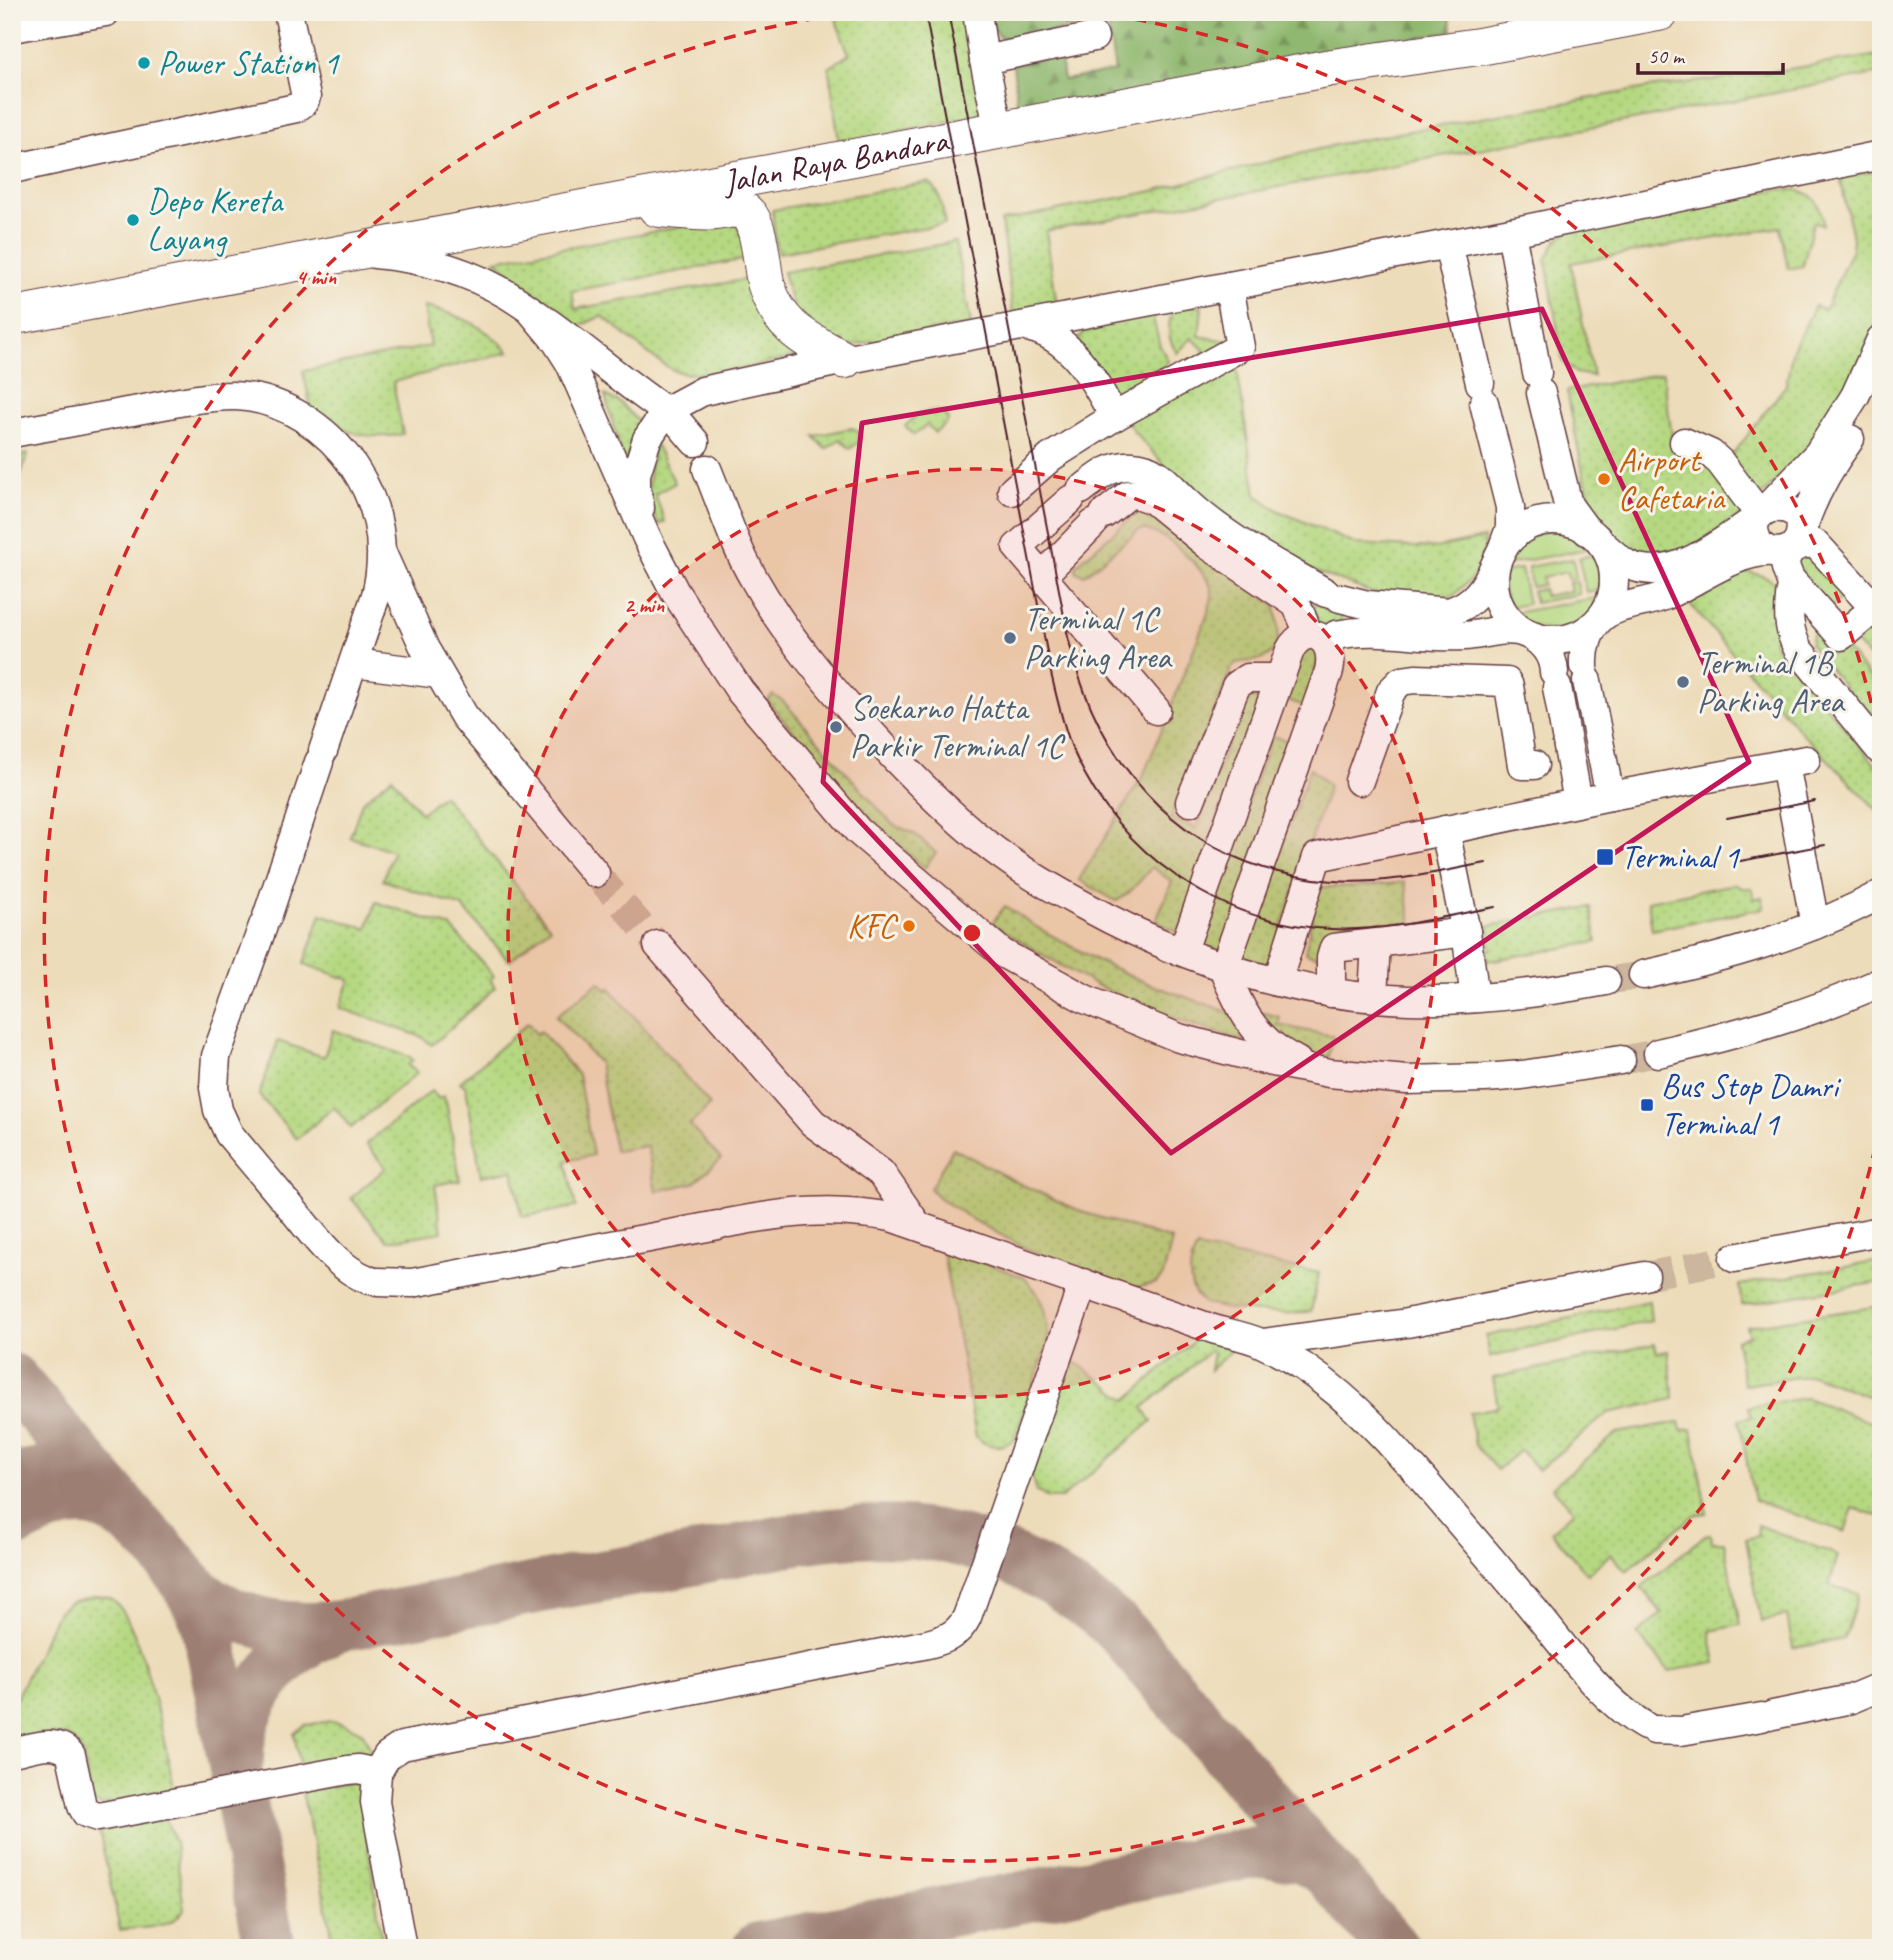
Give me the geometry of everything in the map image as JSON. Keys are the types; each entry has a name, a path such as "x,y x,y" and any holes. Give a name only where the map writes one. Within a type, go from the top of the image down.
{"main road":[{"name":"Jalan Raya Bandara","path":"12,316 1329,68 1482,46 1660,12"},
{"path":"617,203 690,212 743,210 754,221 766,284 774,304 792,329 806,340 844,360"}],"street":[{"path":"12,29 106,12"},
{"path":"12,169 296,108 306,97 288,12"},
{"path":"977,12 999,131"},
{"path":"984,61 1094,37"},
{"path":"647,538 636,488 636,474 647,439 666,411 703,391 844,360 1511,232 1881,155"},
{"path":"1511,232 1539,383 1568,505 1611,561 1614,581 1610,601 1587,639 1584,652 1609,796"},
{"path":"1156,710 1017,547 1075,495 1113,468 1135,466 1155,472 1226,533 1333,595 1368,605 1449,612 1460,609 1475,599 1487,582 1510,528 1510,508 1448,244"},
{"path":"352,251 400,256 437,265 476,279 508,295 666,411 682,424 695,442"},
{"path":"1012,491 1051,457 1114,416 1241,347 1229,286"},
{"path":"532,313 556,341 576,374 596,426 675,592 740,691 858,831 1002,953 1085,999 1179,1038 1268,1061 1329,1073 1407,1080 1473,1079 1522,1076 1621,1060"},
{"path":"1019,326 1043,331 1065,345 1096,383 1114,416"},
{"path":"1881,338 1855,396 1818,454 1760,515 1754,526 1757,540 1766,550 1788,546 1833,463 1881,388"},
{"path":"12,433 214,397 237,396 281,407 319,429 349,460 362,479 371,500 381,534 382,571 376,594 265,922 216,1056 215,1098 222,1122 229,1134 346,1268 373,1281 412,1283 793,1212 862,1212 918,1226 1216,1330 1263,1343 1310,1372 1350,1402 1410,1465 1602,1691 1625,1714 1650,1728 1681,1731 1768,1716 1851,1699 1877,1688"},
{"path":"1684,442 1711,454 1720,462 1760,515"},
{"path":"706,469 752,577 807,658 895,760 926,791 980,838 1047,886 1124,928 1168,948 1224,968 1331,993 1409,1000 1475,998 1606,981"},
{"path":"1042,576 1098,519 1128,495 1136,494 1153,500 1208,545 1296,604 1328,643 1331,663 1224,968 1244,1015 1265,1042 1293,1059 1329,1073"},
{"path":"1168,948 1180,946 1187,939 1290,650 1297,639 1319,631 1373,630 1461,637 1495,631 1527,634 1546,640 1566,639 1585,632 1600,619 1619,609 1663,597 1746,555 1763,551 1788,546 1803,543 1816,544 1872,605 1842,636 1791,581 1785,566 1788,546 1800,523 1792,511 1778,506 1680,565 1662,570 1629,565 1594,537 1570,523 1541,522 1516,533 1499,556 1493,585 1499,605 1510,622 1527,634 1539,642 1548,652 1556,679 1552,762 1578,802"},
{"path":"382,553 425,649 464,716 595,873"},
{"path":"1791,581 1789,629 1798,649 1881,751"},
{"path":"1333,595 1348,610 1348,618 1342,631 1319,631 1303,615 1308,602 1313,597 1333,595"},
{"path":"354,663 439,674"},
{"path":"1190,802 1236,686 1247,678 1272,700 1309,724"},
{"path":"1359,781 1391,691 1401,681 1415,679 1507,682 1522,765 1552,762"},
{"path":"1277,982 1317,857 1578,802 1796,762 1815,925"},
{"path":"1445,830 1475,998"},
{"path":"1643,975 1742,951 1815,925 1881,894"},
{"path":"1331,993 1331,958 1334,948 1465,932"},
{"path":"1373,998 1376,942"},
{"path":"658,945 813,1123 881,1173 918,1226"},
{"path":"1658,1053 1784,1021 1835,1003 1881,982"},
{"path":"1734,1258 1881,1231"},
{"path":"1263,1343 1407,1323 1645,1276"},
{"path":"402,1948 375,1802 377,1773 387,1756 402,1746 923,1645 950,1636 960,1628 967,1617 1083,1283"},
{"path":"12,1752 50,1745 66,1749 71,1755 82,1806 86,1812 98,1817 348,1770 377,1773"}],"highlighted area":[{"path":"1542,309 1749,762 1171,1153 823,782 862,423"}],"green space":[{"path":"835,12 970,12 984,107 977,116 904,130 840,151 829,68 849,54"},
{"path":"989,12 1449,12 1452,31 1119,99 1020,106 1017,102 1013,64 1060,56 1064,80 1115,71 1107,21 1014,39 999,37 991,23"},
{"path":"1881,55 1881,73 1046,231 1057,306 1013,314 1001,221 1144,193 1339,144 1647,88"},
{"path":"1881,170 1881,217 1874,260 1881,281 1881,314 1866,358 1813,442 1745,513 1691,548 1663,555 1644,552 1616,541 1596,517 1583,473 1567,391 1663,373 1672,436 1730,458 1786,385 1793,349 1815,306 1825,309 1852,249 1853,238 1841,182 1845,177"},
{"path":"929,182 939,196 945,224 777,253 772,210"},
{"path":"1778,189 1797,190 1810,195 1822,215 1823,225 1813,223 1803,266 1788,269 1780,227 1571,263 1593,376 1576,373 1563,362 1546,260 1556,241 1568,231"},
{"path":"733,217 752,258 572,291 575,309 754,278 809,353 738,369 700,374 684,373 671,369 644,351 602,316 577,327 495,260"},
{"path":"955,242 971,324 844,347 797,320 783,272"},
{"path":"1173,303 1202,307 1199,336 1233,342 1256,495 1279,511 1355,544 1435,548 1484,538 1486,558 1481,569 1454,595 1436,601 1375,594 1277,557 1192,495 1135,433 1076,342 1090,325 1151,310 1160,346 1168,361 1164,366 1176,378 1205,351 1192,338 1177,353 1169,334"},
{"path":"424,307 470,322 491,335 509,352 393,382 403,434 357,434 313,416 303,371 430,346"},
{"path":"605,395 619,402 644,427 624,465"},
{"path":"932,411 941,412 948,419 935,433 927,425 914,435 905,426 917,415"},
{"path":"852,428 857,430 861,437 850,449 840,439 826,449 814,436"},
{"path":"654,442 675,483 655,494 665,522 659,525 649,493"},
{"path":"28,454 12,500 12,457"},
{"path":"1140,510 1144,510 1275,606 1278,624 1277,641 1269,654 1262,659 1238,663 1231,669 1171,819 1197,828 1241,705 1246,698 1256,698 1261,702 1179,933 1156,920 1172,882 1152,867 1131,890 1116,901 1079,880 1144,774 1208,613 1212,596 1209,582 1193,561 1170,542 1148,531 1139,530 1085,575 1076,572 1076,565"},
{"path":"1557,530 1580,537 1592,548 1504,565 1519,543 1531,535"},
{"path":"1806,551 1850,591 1828,609 1793,565"},
{"path":"1597,554 1605,577 1603,589 1586,592 1579,558"},
{"path":"1573,559 1576,578 1569,580 1567,572 1542,577 1543,585 1531,587 1528,567"},
{"path":"1521,569 1528,604 1510,607 1503,592 1503,572"},
{"path":"1744,571 1766,577 1775,584 1781,596 1782,613 1775,634 1776,647 1881,771 1881,814 1804,735 1681,594"},
{"path":"1577,582 1579,594 1535,603 1532,591 1543,589 1545,596 1571,591 1569,583"},
{"path":"1601,597 1586,620 1563,630 1537,628 1514,613"},
{"path":"1321,600 1342,610 1341,623 1319,630 1312,608"},
{"path":"1874,617 1881,625 1881,671 1852,638"},
{"path":"1822,629 1836,638 1881,690 1881,733 1810,644 1812,635"},
{"path":"1309,647 1319,650 1310,708 1282,698 1298,651"},
{"path":"773,695 783,701 892,824 915,834 936,853 924,868 872,822 767,701"},
{"path":"1272,736 1294,743 1224,952 1196,944"},
{"path":"1310,768 1329,786 1269,965 1241,960 1279,838 1290,824"},
{"path":"392,777 421,813 443,795 550,927 509,961 463,907 383,880 393,851 350,837 362,802"},
{"path":"1405,882 1412,930 1321,957 1305,953 1318,887"},
{"path":"1734,884 1742,888 1752,888 1754,899 1762,897 1764,908 1652,930 1648,901"},
{"path":"376,902 451,927 494,976 490,980 496,987 432,1045 422,1037 340,1008 350,980 304,964 321,914 367,929"},
{"path":"1005,906 1038,928 1098,961 1149,984 1234,1014 1247,1037 1243,1041 1159,1013 1078,975 992,923"},
{"path":"1591,907 1597,942 1487,961 1486,951 1491,949 1488,926"},
{"path":"599,982 607,990 610,988 710,1105 690,1125 721,1159 693,1183 656,1191 647,1146 615,1151 599,1063 556,1016"},
{"path":"1252,1010 1280,1017 1278,1025 1333,1036 1329,1057 1298,1050"},
{"path":"528,1023 536,1034 540,1031 578,1075 593,1155 566,1161 576,1207 522,1217 513,1170 481,1176 466,1087 460,1082"},
{"path":"333,1030 410,1057 413,1060 408,1065 417,1073 351,1128 334,1107 297,1139 259,1095 278,1041 324,1057"},
{"path":"431,1091 439,1099 443,1096 446,1101 460,1180 435,1185 442,1232 388,1241 351,1198 386,1168 366,1144"},
{"path":"953,1148 1016,1182 1082,1212 1172,1240 1163,1276 1156,1283 1137,1288 1066,1266 973,1220 938,1197 930,1188"},
{"path":"942,1247 1024,1277 1043,1305 1048,1343 1014,1440 1004,1445 990,1445 976,1437"},
{"path":"1197,1248 1319,1273 1311,1311 1256,1312 1203,1302 1194,1291 1190,1276"},
{"path":"1881,1261 1881,1282 1742,1305 1739,1285"},
{"path":"1649,1301 1651,1321 1490,1357 1486,1336"},
{"path":"1881,1306 1881,1401 1812,1375 1744,1385 1736,1340 1749,1336 1746,1326"},
{"path":"1198,1337 1233,1349 1210,1370 1211,1350 1143,1408 1152,1421 1062,1498 1048,1498 1036,1491 1031,1474 1071,1359 1127,1400"},
{"path":"1655,1344 1657,1353 1668,1351 1674,1399 1608,1413 1538,1470 1520,1450 1497,1470 1475,1445 1469,1413 1498,1407 1493,1378"},
{"path":"1806,1398 1881,1426 1872,1455 1881,1459 1881,1517 1853,1508 1845,1532 1754,1500 1739,1420 1751,1417 1748,1407"},
{"path":"1680,1422 1682,1430 1692,1429 1707,1513 1694,1515 1626,1571 1611,1554 1587,1574 1551,1531 1574,1511 1552,1487 1617,1433"},
{"path":"1757,1525 1838,1555 1829,1585 1859,1594 1844,1639 1793,1648 1787,1616 1761,1621 1746,1539 1758,1536"},
{"path":"1711,1534 1712,1542 1724,1542 1740,1625 1710,1631 1716,1663 1669,1671 1637,1634 1662,1613 1641,1588 1705,1535"},
{"path":"95,1597 108,1598 115,1602 135,1637 152,1691 175,1791 101,1805 92,1801 84,1761 74,1740 53,1735 12,1740 12,1706 58,1612 69,1603"},
{"path":"331,1721 343,1723 363,1733 372,1753 300,1766 294,1733 305,1725"},
{"path":"359,1781 383,1948 335,1948 302,1791"},
{"path":"165,1818 175,1842 184,1909 179,1916 164,1924 120,1930 99,1830"}],"taxiway":[{"path":"12,1379 132,1519"},
{"path":"12,1478 42,1473"},
{"path":"12,1524 59,1504 78,1501 113,1509 146,1535 205,1598 236,1615 252,1620 304,1628 339,1626 811,1536 874,1531 906,1532 937,1536 987,1549 1056,1582 1118,1628 1393,1948"},
{"path":"183,1578 207,1624 270,1948"},
{"path":"238,1760 246,1716 255,1696 268,1678 300,1647 339,1626"},
{"path":"758,1948 1262,1851 1304,1857 1328,1873"}],"tunnel":[{"path":"595,873 658,945"},
{"path":"1606,981 1643,975"},
{"path":"1621,1060 1658,1053"},
{"path":"1645,1276 1734,1258"}],"tram line":[{"path":"925,12 1051,673 1069,741 1093,787 1117,821 1145,851 1176,876 1211,897 1249,913 1289,924 1352,929 1413,923 1495,907"},
{"path":"948,12 1068,637 1082,686 1102,731 1128,771 1158,806 1194,835 1236,857 1282,873 1352,882 1410,877 1486,863"},
{"path":"1727,818 1815,801"},
{"path":"1735,862 1825,845"}],"place":[{"name":"Power Station 1","path":"144,63"},
{"name":"Depo Kereta Layang","path":"133,220"},
{"name":"Airport Cafetaria","path":"1604,479"},
{"name":"Terminal 1C Parking Area","path":"1010,638"},
{"name":"Terminal 1B Parking Area","path":"1683,682"},
{"name":"Soekarno Hatta Parkir Terminal 1C","path":"836,727"},
{"name":"Terminal 1","path":"1605,857"},
{"name":"KFC","path":"909,926"},
{"name":"Bus Stop Damri Terminal 1","path":"1647,1105"}]}
